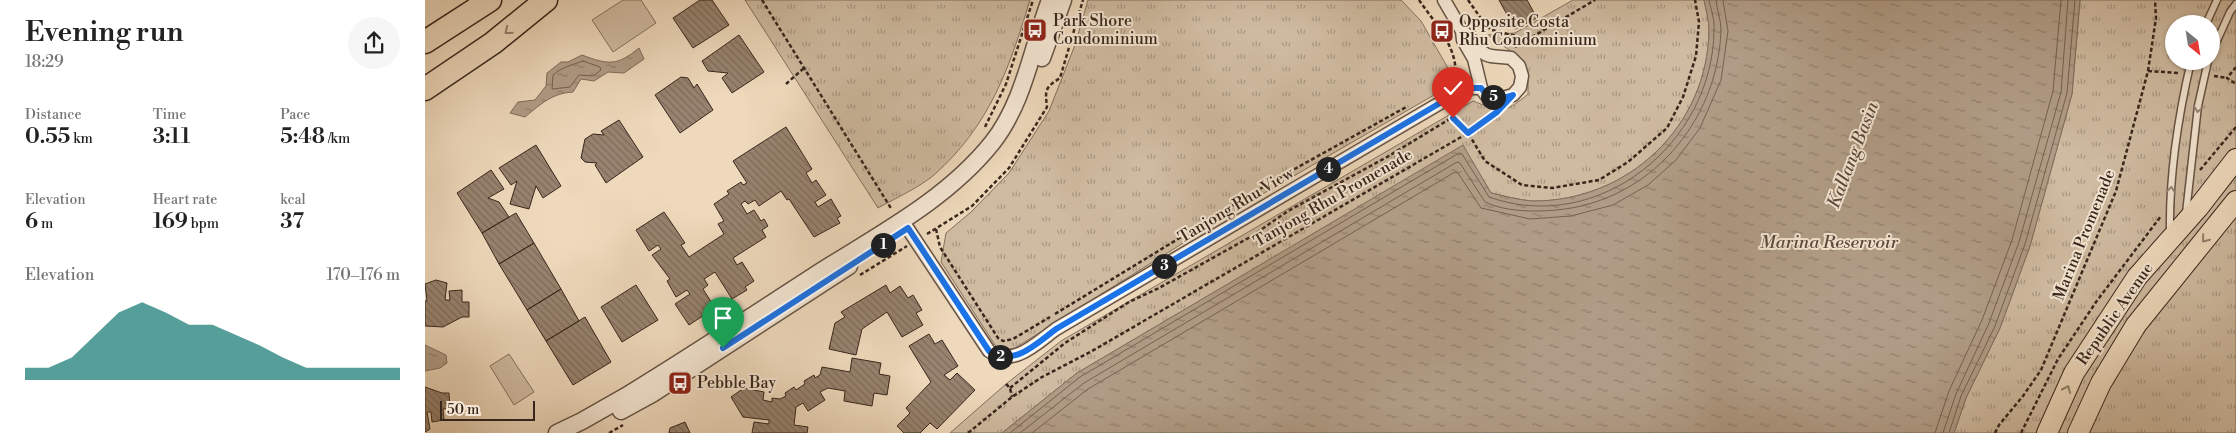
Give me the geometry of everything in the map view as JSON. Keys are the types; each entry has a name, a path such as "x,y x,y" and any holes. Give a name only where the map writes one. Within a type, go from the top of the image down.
{"highway":[{"path":"425,42 490,0"},
{"path":"425,89 493,43 545,0"}],"main road":[{"name":"Republic Avenue","path":"2047,433 2074,373 2137,278 2236,158"},
{"name":"Republic Avenue","path":"2079,433 2101,384 2136,325 2236,201"}],"street":[{"path":"582,433 826,275 959,177 992,143 1009,115 1031,60 1050,0"},
{"path":"901,219 984,165 1010,131 1022,111 1063,0"},
{"path":"1444,0 1462,30 1463,40 1474,59 1481,88 1486,95 1499,100 1513,95 1520,87 1522,76 1519,66 1511,58 1489,56 1479,49 1471,36 1462,30"},
{"name":"Tanjong Rhu View","path":"901,219 989,351 996,356 1006,358 1025,353 1056,329 1452,96 1471,88 1481,88"},
{"path":"557,433 649,389"}],"lane":[{"path":"2210,15 2217,0"},
{"path":"2220,34 2230,12 2236,4"},
{"path":"2170,239 2169,206 2181,106 2189,70"},
{"path":"2185,222 2198,106 2206,70"}],"path":[{"path":"762,0 901,219"},
{"path":"984,128 1006,84 1033,0"},
{"path":"1079,14 1083,0"},
{"path":"1419,0 1449,44 1455,61 1455,80 1449,83"},
{"path":"1468,0 1487,27 1528,39"},
{"path":"1501,56 1595,0"},
{"path":"1009,388 1065,343 1129,302 1159,288 1252,236 1288,211 1387,157 1453,118 1468,133 1485,161 1522,185 1552,188 1599,180 1628,162 1667,128 1683,97 1696,56 1699,22 1695,0"},
{"name":"Marina Promenade","path":"1995,433 2041,370 2117,191 2148,71 2157,18 2155,0"},
{"path":"2236,67 2227,78 2236,84"},
{"path":"785,84 805,68"},
{"name":"Tanjong Rhu Promenade","path":"968,433 1012,397 1042,377 1092,351 1468,133 1497,112 1513,95"},
{"path":"936,230 936,239 940,247 998,338 1003,341 1013,339 1273,181 1412,104"},
{"path":"1006,384 1012,397"}],"green space":[{"path":"623,0 641,0 656,23 613,52 592,20"},
{"path":"745,0 1030,0 1005,73 995,95 970,136 953,156 928,180 878,208"},
{"path":"1088,0 1401,0 1421,21 1453,77 1448,87 1252,200 1015,348 999,351 941,262 946,233 971,212 1009,173 1049,111 1075,45"},
{"path":"1573,0 1704,0 1709,30 1705,65 1694,97 1678,127 1656,152 1630,173 1600,188 1567,198 1522,200 1491,193 1463,146 1077,373 1002,433 950,433 1006,384 1061,341 1473,101 1489,107 1502,109 1513,105 1528,94 1528,73 1519,57 1488,35 1515,33"},
{"path":"2080,0 2236,0 2236,433 1954,433 1966,398 2000,328 2030,246 2072,94"},
{"path":"509,354 534,392 514,405 490,366"}],"water":[{"name":"Marina Reservoir","path":"1704,0 2080,0 2072,94 2030,246 2000,328 1966,398 1954,433 1002,433 1077,373 1463,145 1491,193 1522,200 1567,198 1600,188 1630,173 1656,152 1678,127 1694,97 1705,65 1709,30"},
{"path":"639,48 644,59 624,73 608,72 594,81 581,79 573,92 553,97 525,117 510,113 518,102 535,100 546,86 547,73 561,62 568,62 582,55 599,61 618,61"},
{"path":"425,345 446,355 447,363 440,368 425,371"}],"building":[{"path":"700,0 712,0 729,25 693,48 673,18"},
{"path":"1499,0 1527,0 1537,18 1515,29"},
{"path":"739,35 764,72 732,93 722,78 728,73 708,71 702,61"},
{"path":"681,77 688,78 694,88 697,84 713,110 680,133 655,95"},
{"path":"619,120 643,157 606,183 595,165 597,163 585,162 581,158 585,139 593,134 604,135 601,131"},
{"path":"786,127 812,169 806,173 812,183 816,180 826,195 815,202 818,207 831,199 841,216 837,218 840,223 814,237 789,199 787,200 781,191 759,206 755,200 748,204 745,201 741,204 747,214 754,210 761,221 764,219 768,226 762,230 766,237 733,258 737,265 742,262 754,281 745,287 747,290 732,299 715,272 704,279 708,285 703,289 715,308 689,325 675,304 690,294 687,290 676,297 667,281 670,279 652,255 661,249 658,245 649,251 636,230 664,212 685,243 681,245 689,257 724,234 718,224 724,221 714,204 729,194 727,191 741,182 743,185 747,183 733,161"},
{"path":"536,145 561,186 543,198 536,186 529,209 510,204 517,181 511,185 499,168"},
{"path":"491,170 504,189 488,198 499,202 509,217 482,233 457,193"},
{"path":"516,213 534,243 499,264 482,233"},
{"path":"534,243 561,289 527,310 499,264"},
{"path":"436,280 447,283 445,300 450,300 449,291 462,290 462,302 469,302 469,317 462,317 443,327 425,326 425,301 427,301 425,284"},
{"path":"636,285 658,320 622,342 601,307"},
{"path":"886,285 890,293 900,286 908,298 913,295 922,310 916,313 923,325 902,337 887,312 862,329 856,355 829,349 835,323 845,317 841,312"},
{"path":"561,289 579,321 546,341 527,310"},
{"path":"585,317 611,362 573,385 546,341"},
{"path":"929,334 935,344 942,340 958,366 944,375 950,380 957,373 975,390 937,429 930,423 920,433 904,433 897,426 910,413 906,408 931,382 909,346"},
{"path":"852,358 881,363 879,374 890,376 887,395 874,393 872,406 844,401 845,391 828,388 820,392 825,400 808,411 803,403 796,407 794,425 808,427 807,433 752,433 754,422 769,424 769,420 743,417 731,397 744,388 764,392 763,400 772,402 772,398 780,399 786,396 785,393 794,387 796,390 805,384 804,381 814,375 815,378 820,375 822,367 850,372"},
{"path":"425,387 442,393 449,393 450,408 443,409 444,420 432,422 431,412 427,412 430,429 425,432"},
{"path":"685,422 690,433 669,433 670,428"}],"place":[{"name":"Park Shore Condominium","path":"1035,30"},
{"name":"Opposite Costa Rhu Condominium","path":"1442,31"},
{"name":"Pebble Bay","path":"680,383"}],"route":[{"path":"723,348 908,228 977,336 989,351 996,356 1006,358 1025,353 1056,329 1109,297 1452,96 1471,88 1481,88 1486,95 1499,100 1513,95 1497,112 1468,133 1453,118"}],"water label":[{"name":"Kallang Basin","path":"1853,155"}]}
